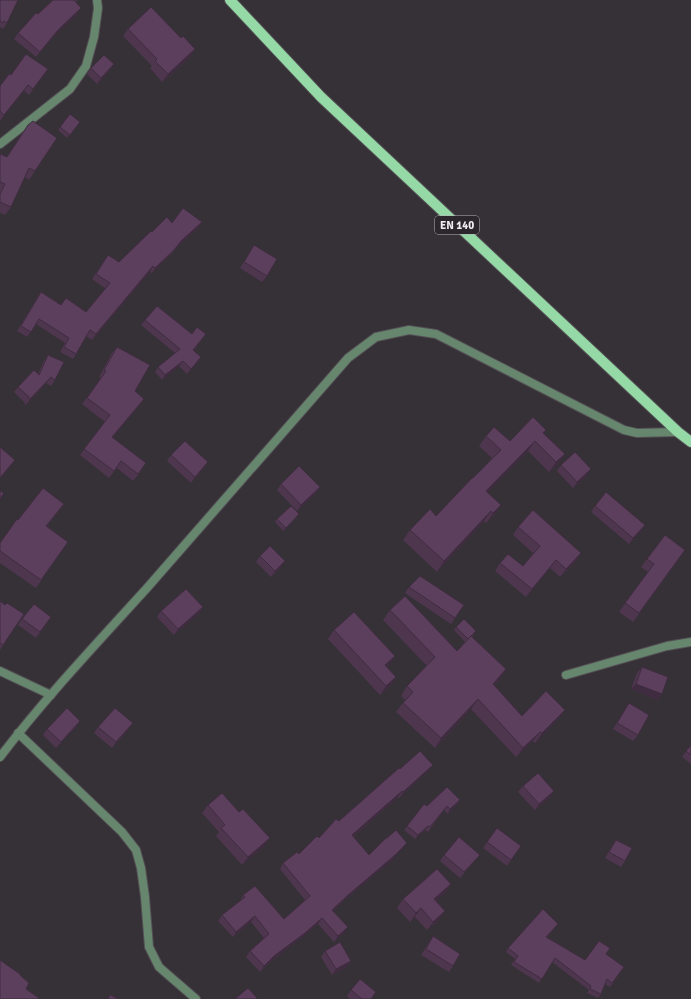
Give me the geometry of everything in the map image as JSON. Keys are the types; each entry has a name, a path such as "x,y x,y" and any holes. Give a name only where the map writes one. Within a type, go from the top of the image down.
{"main road":[{"name":"EN 140","path":"230,0 321,97 678,432 691,442"}],"street":[{"path":"0,144 70,90 86,66 94,37 98,8 97,0"},
{"path":"0,757 18,733 51,695 205,523 348,358 376,337 409,330 436,334 624,430 637,433 678,432"},
{"path":"566,675 667,646 691,642"},
{"path":"0,671 51,695"},
{"path":"18,733 122,832 136,850 141,868 145,897 149,947 160,967 196,999"}],"building":[{"path":"0,0 18,0 7,23 0,21"},
{"path":"53,0 74,0 81,8 58,30 40,52 18,33 36,13 38,14"},
{"path":"151,7 181,38 183,36 195,49 168,74 155,61 157,59 128,29"},
{"path":"26,54 48,69 33,89 28,85 4,115 0,111 0,86 9,74 11,75"},
{"path":"104,55 114,64 101,78 91,68"},
{"path":"70,114 80,122 70,135 60,127"},
{"path":"33,121 57,138 35,171 29,168 11,207 0,202 0,194 5,184 0,182 0,154 7,157 28,125"},
{"path":"183,208 202,222 155,268 153,266 96,334 90,330 76,354 64,347 69,338 39,319 31,332 21,326 41,292 61,305 66,298 86,312 110,283 96,274 108,255 119,262 167,217 172,223"},
{"path":"254,245 277,259 267,276 244,262"},
{"path":"157,306 192,334 197,327 206,334 193,350 201,357 191,369 183,361 165,375 158,367 180,349 145,320"},
{"path":"117,347 150,365 135,391 144,399 112,437 146,463 138,474 121,461 114,471 84,449 110,415 87,398 106,371 104,370"},
{"path":"48,355 64,362 55,380 51,377 30,399 18,387 34,370 39,375"},
{"path":"533,417 546,430 543,433 565,454 556,462 535,441 486,491 501,505 493,513 491,511 444,561 410,530 430,509 436,516 501,450 486,436 494,427 510,441"},
{"path":"185,441 208,462 195,477 171,455"},
{"path":"0,447 15,460 0,478"},
{"path":"575,452 591,469 577,482 561,465"},
{"path":"299,466 320,487 301,505 281,484"},
{"path":"43,488 64,504 46,526 68,542 41,580 0,551 0,543 17,519 18,520"},
{"path":"0,491 4,493 0,499"},
{"path":"606,492 645,525 633,538 595,506"},
{"path":"291,506 299,514 286,528 277,519"},
{"path":"533,510 581,553 566,569 556,560 532,589 500,563 508,554 523,566 540,546 518,527"},
{"path":"665,535 685,550 639,613 625,603 654,564 647,559"},
{"path":"270,546 285,561 275,571 260,556"},
{"path":"420,576 464,605 455,618 409,587"},
{"path":"186,589 203,607 178,629 161,611"},
{"path":"405,596 457,651 471,636 506,669 493,684 522,716 546,691 565,710 542,733 540,732 523,748 478,699 441,738 403,703 413,692 407,686 435,657 390,610"},
{"path":"0,601 5,605 7,603 24,614 3,645 0,643"},
{"path":"34,604 51,617 40,632 22,619"},
{"path":"354,612 395,656 385,665 396,677 386,686 334,630"},
{"path":"464,619 476,631 468,639 456,627"},
{"path":"642,667 668,677 662,694 636,684"},
{"path":"629,703 649,715 638,735 617,723"},
{"path":"67,708 80,721 61,742 47,729"},
{"path":"115,708 133,723 116,742 98,727"},
{"path":"691,745 691,755 686,751"},
{"path":"420,751 433,765 352,835 369,855 396,830 407,843 332,910 348,927 338,936 322,918 305,933 274,956 264,966 250,951 269,934 255,916 236,932 222,915 245,897 243,895 255,886 284,919 310,896 283,863 297,852 299,854 317,836 319,838 336,819 339,821"},
{"path":"538,773 554,791 539,804 523,786"},
{"path":"447,787 460,800 450,809 447,806 430,827 428,826 418,835 407,826 424,804 427,806"},
{"path":"222,793 239,812 243,809 270,838 248,857 221,828 225,825 208,805"},
{"path":"497,828 521,846 511,860 487,842"},
{"path":"459,837 480,855 464,872 444,855"},
{"path":"616,840 632,848 625,861 609,852"},
{"path":"437,869 451,884 434,899 445,911 433,922 421,908 416,913 403,899"},
{"path":"543,909 558,924 546,937 585,960 599,941 610,948 606,954 624,967 612,983 607,979 601,994 590,989 591,986 555,958 542,979 514,962 518,956 508,948"},
{"path":"433,936 460,954 453,966 426,949"},
{"path":"340,942 351,961 336,969 325,951"},
{"path":"0,960 20,974 29,983 26,989 39,998 38,999 0,999"},
{"path":"360,979 376,992 371,999 362,999 351,990"},
{"path":"248,988 257,998 256,999 235,999"},
{"path":"110,995 119,999 108,999"}]}
